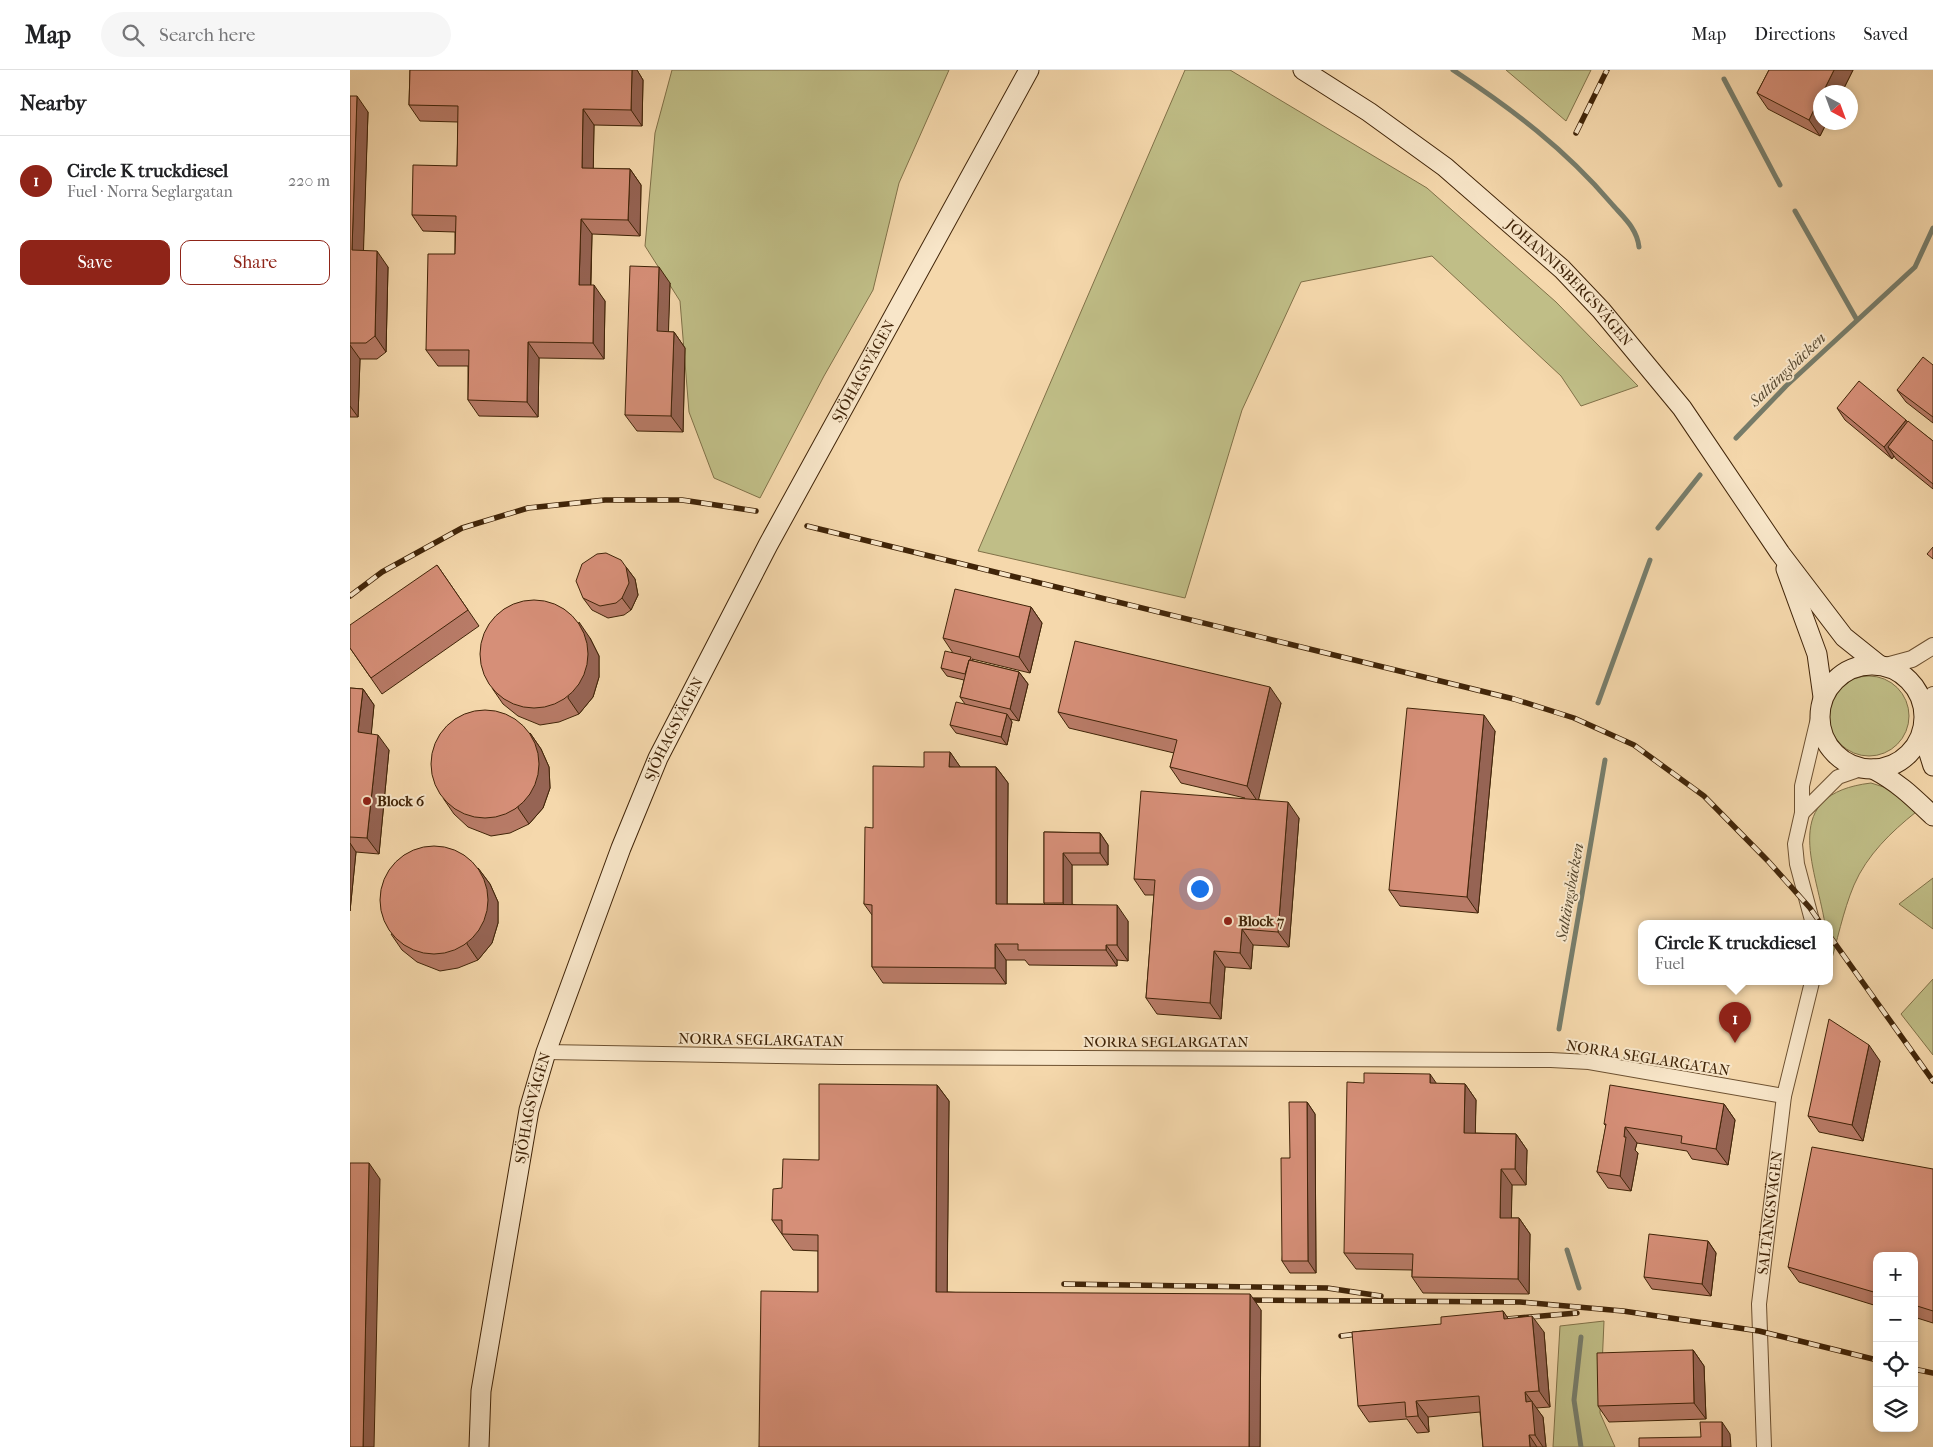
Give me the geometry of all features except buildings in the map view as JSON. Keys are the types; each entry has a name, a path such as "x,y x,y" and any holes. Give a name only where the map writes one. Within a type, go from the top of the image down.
{"main road":[{"name":"SJÖHAGSVÄGEN","path":"479,1447 481,1391 522,1141 546,1052 621,848 658,758 768,545 1029,70"},
{"name":"JOHANNISBERGSVÄGEN","path":"1303,70 1369,112 1444,167 1562,269 1601,310 1682,408 1780,553 1844,637 1882,666"},
{"name":"JOHANNISBERGSVÄGEN","path":"1780,553 1817,654 1822,704"},
{"path":"1933,766 1928,750 1927,709 1909,680 1882,666 1863,665 1848,671 1833,682 1822,704 1822,732 1831,749 1843,760 1895,781 1912,793 1933,816"},
{"path":"1868,769 1886,767 1903,760 1910,753 1921,736 1927,709"}],"street":[{"path":"1882,666 1912,659 1933,646"},
{"path":"1812,920 1797,864 1795,844 1802,813 1802,786 1822,704"},
{"path":"1802,813 1838,777 1868,769"},
{"name":"SALTÄNGSVÄGEN","path":"1764,1447 1759,1304 1784,1096 1811,985"},
{"name":"NORRA SEGLARGATAN","path":"546,1052 831,1057 1551,1060 1589,1062 1784,1096"}],"shaded area":[{"path":"672,70 949,70 899,183 873,290 824,376 760,498 714,478 689,412 680,301 645,246 655,133"},
{"path":"1185,70 1230,70 1427,188 1556,302 1638,386 1581,406 1561,376 1432,256 1301,282 1242,410 1185,598 978,551"},
{"path":"1506,70 1591,70 1566,121"},
{"path":"1869,676 1884,679 1897,688 1906,701 1909,716 1906,731 1897,744 1884,753 1869,756 1854,753 1841,744 1832,731 1829,716 1832,701 1841,688 1854,679"},
{"path":"1871,783 1890,789 1916,812 1880,845 1859,874 1847,905 1833,955 1833,920 1824,920 1811,856 1810,835 1813,817 1824,801 1842,790"},
{"path":"1933,878 1933,929 1899,904"},
{"path":"1933,979 1933,1055 1901,1014"},
{"path":"1604,1321 1600,1413 1615,1447 1553,1447 1560,1326"}],"waterway":[{"path":"1453,70 1517,115 1575,165 1629,223 1638,240 1639,247"},
{"name":"Saltängsbäcken","path":"1724,79 1780,185"},
{"name":"Saltängsbäcken","path":"1795,211 1857,320"},
{"name":"Saltängsbäcken","path":"1736,438 1786,386 1915,267 1933,228"},
{"name":"Saltängsbäcken","path":"1658,528 1700,475"},
{"name":"Saltängsbäcken","path":"1598,703 1650,560"},
{"name":"Saltängsbäcken","path":"1559,1029 1605,760"},
{"name":"Saltängsbäcken","path":"1567,1250 1579,1288"},
{"name":"Saltängsbäcken","path":"1581,1337 1574,1400 1581,1447"}],"railway":[{"path":"1576,133 1607,70"},
{"path":"350,596 382,572 462,528 528,508 605,500 682,500 756,511"},
{"path":"807,526 1514,699 1574,718 1634,745 1704,796 1768,861 1810,908 1818,920"},
{"path":"1833,941 1933,1081"},
{"path":"1064,1284 1327,1288 1381,1296"},
{"path":"1240,1300 1520,1302 1623,1311 1759,1331 1873,1359"},
{"path":"1507,1319 1577,1313"},
{"path":"1341,1336 1365,1333"},
{"path":"1918,1370 1933,1373"}],"place":[{"name":"Block 6","path":"367,801"},
{"name":"Block 7","path":"1228,921"},
{"name":"Circle K truckdiesel","path":"1735,1043"}]}
